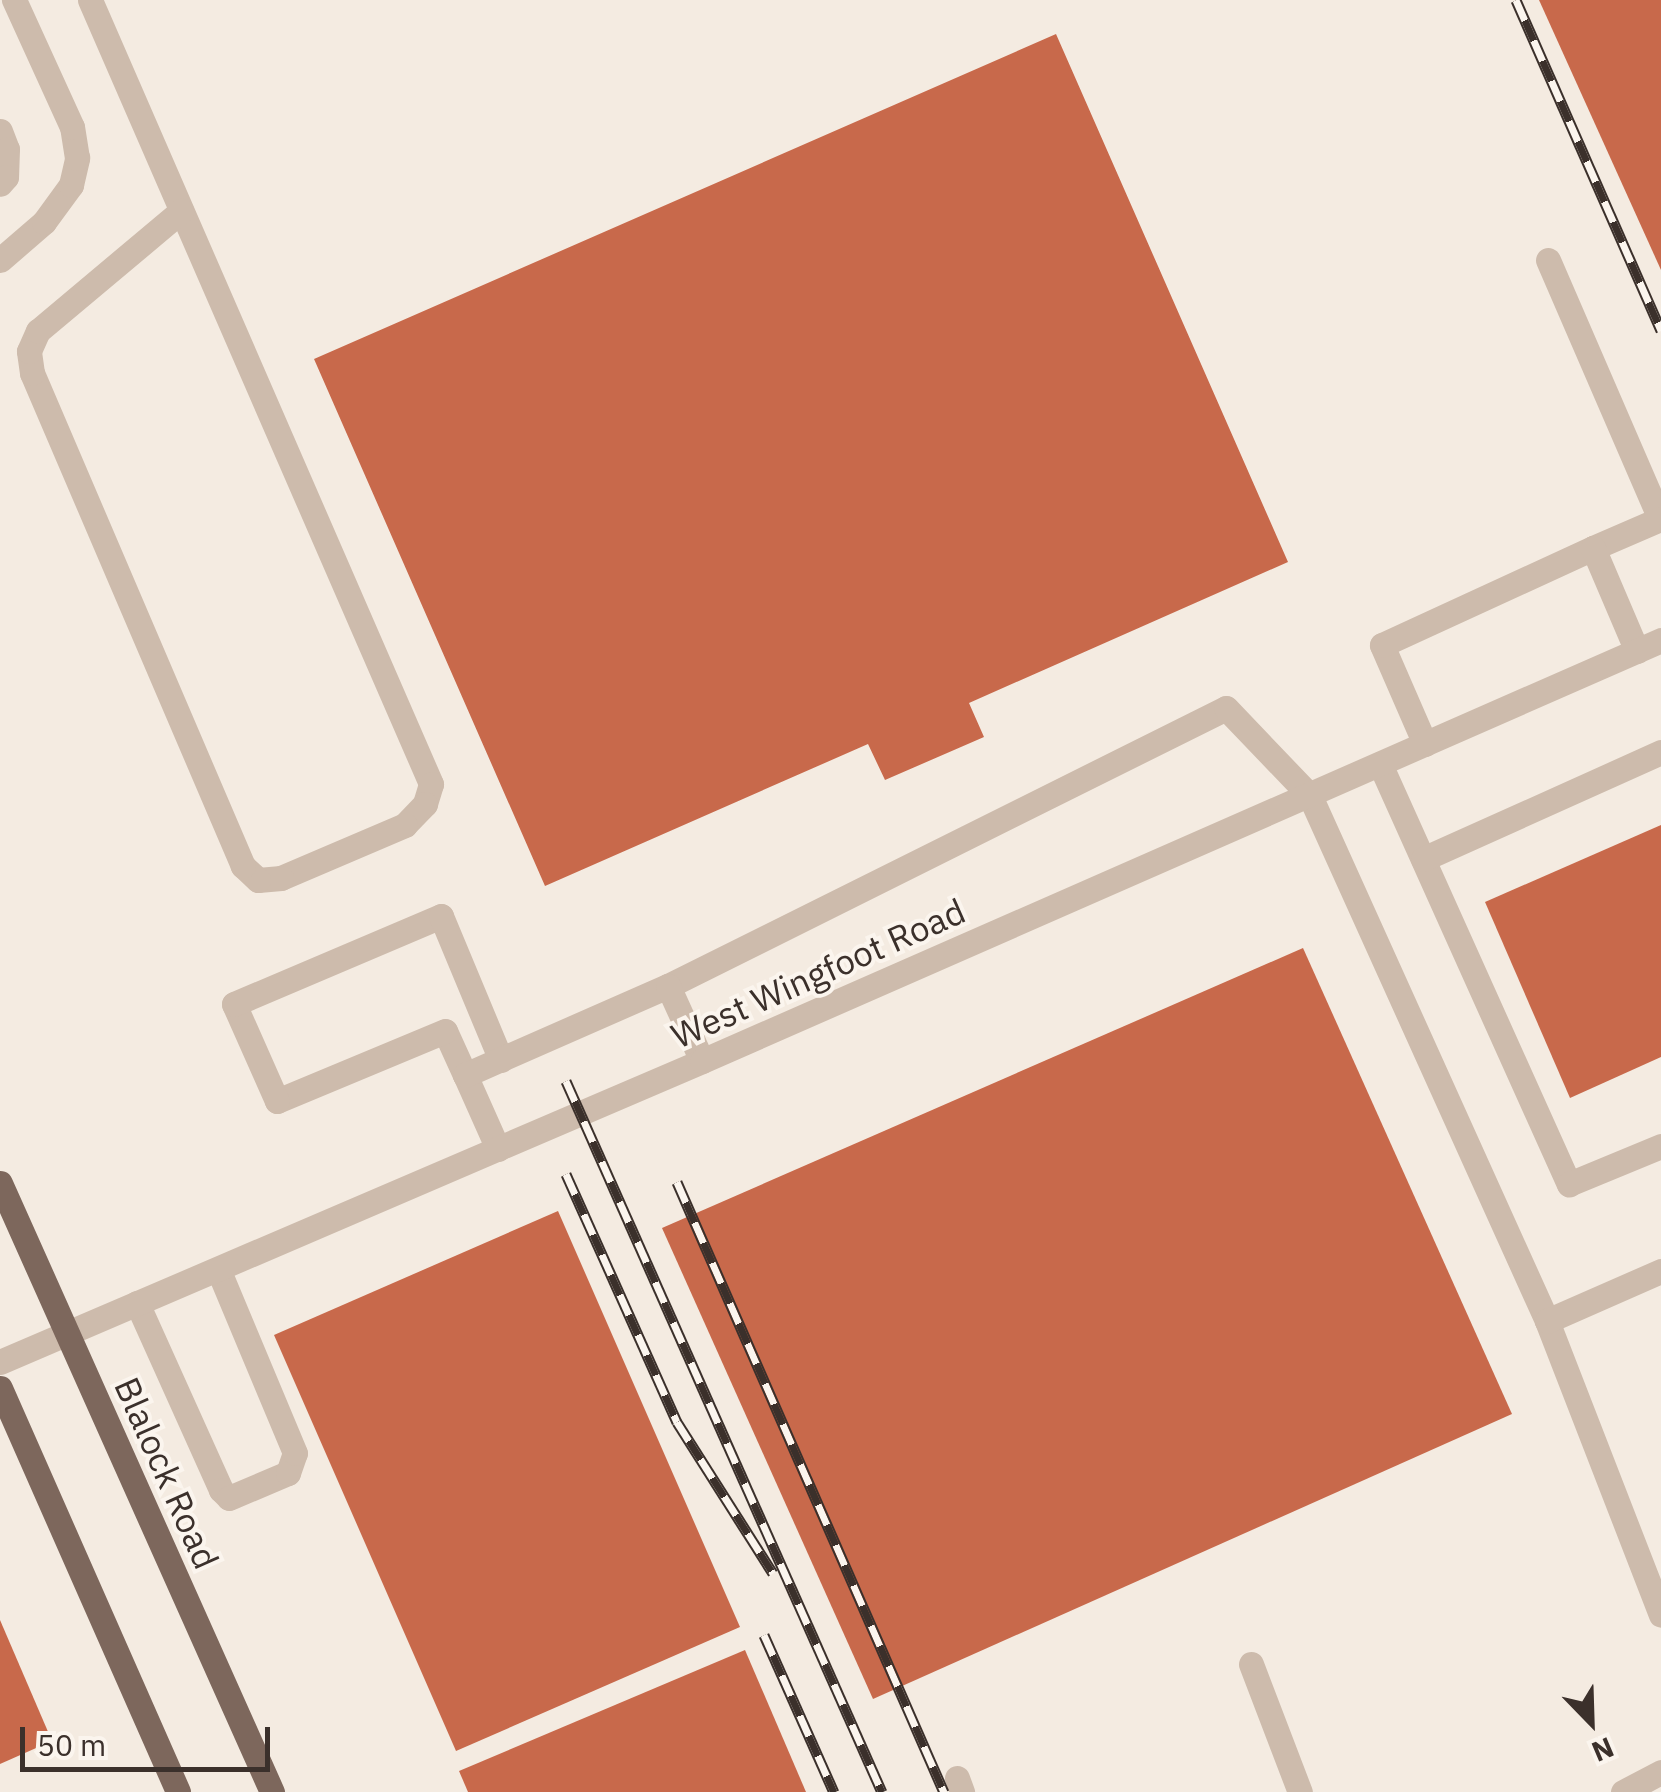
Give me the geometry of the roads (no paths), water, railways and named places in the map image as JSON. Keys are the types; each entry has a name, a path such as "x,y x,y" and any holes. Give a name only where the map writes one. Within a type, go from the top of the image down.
{"main road":[{"name":"Blalock Road","path":"0,1183 272,1792"},
{"path":"0,1388 178,1792"}],"street":[{"path":"0,260 53,209 71,184 77,158 72,127 14,0"},
{"path":"90,0 431,784 426,804 405,825 281,878 258,880 243,866 32,373 29,351 38,332 181,211"},
{"path":"0,131 8,148 6,177 0,184"},
{"path":"1425,744 1382,645 1660,518 1548,260"},
{"path":"1593,548 1649,645"},
{"name":"West Wingfoot Road","path":"0,1362 702,1062 1649,645"},
{"path":"465,1076 668,986 1226,708 1310,796 1546,1322 1661,1615"},
{"path":"1423,859 1661,752"},
{"path":"1380,764 1568,1184 1661,1146"},
{"path":"483,1015 277,1101 234,1004 441,916 483,1015 501,1060"},
{"path":"668,986 702,1062"},
{"path":"445,1031 498,1149"},
{"path":"138,1304 221,1490 230,1498 288,1472 296,1452 218,1269"},
{"path":"1546,1322 1661,1271"},
{"path":"1251,1664 1300,1792"},
{"path":"1623,1792 1661,1772"}],"railway":[{"path":"1516,0 1661,331"},
{"path":"566,1081 882,1792"},
{"path":"566,1174 677,1422 773,1573"},
{"path":"677,1182 944,1792"},
{"path":"764,1635 834,1792"}]}
